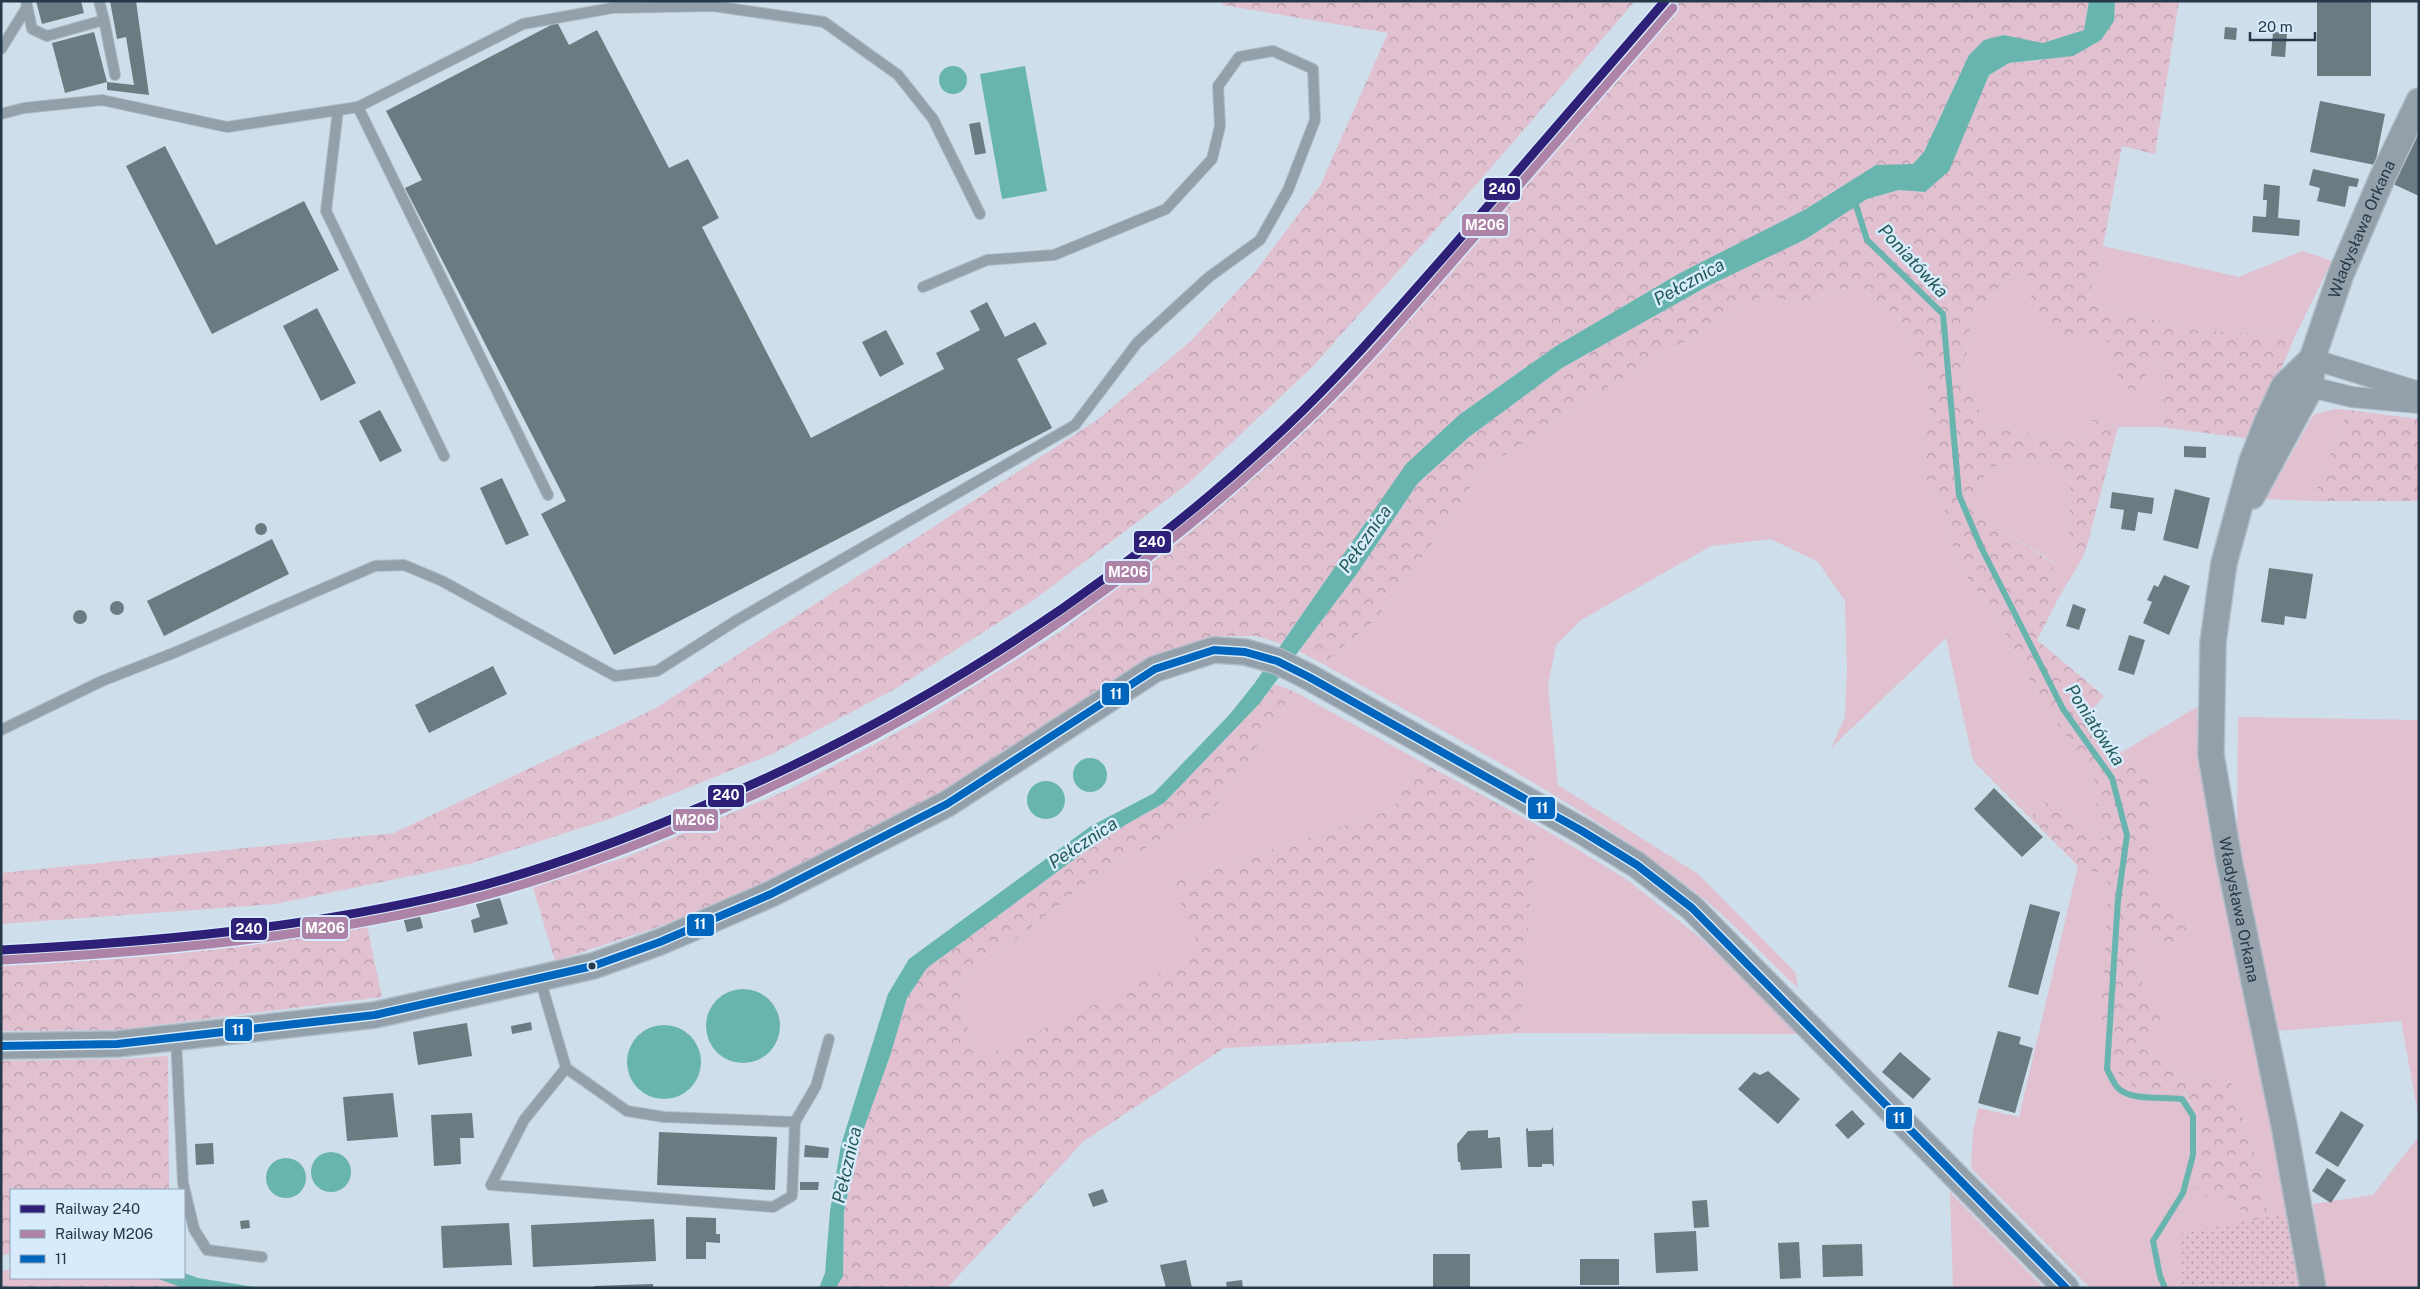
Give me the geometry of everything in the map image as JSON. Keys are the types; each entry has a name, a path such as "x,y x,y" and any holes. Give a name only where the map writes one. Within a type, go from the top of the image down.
{"street":[{"name":"Władysława Orkana","path":"2233,529 2312,387 2312,359 2341,274 2383,176 2419,101"},
{"name":"Władysława Orkana","path":"2312,359 2284,386 2252,460 2224,563 2213,642 2211,755 2228,860 2284,1124 2313,1288"},
{"path":"2312,359 2419,392"},
{"path":"2312,387 2352,397 2419,403"},
{"path":"1,1046 117,1044 375,1015 593,966 660,942 771,894 947,804 1156,669 1214,650 1245,652 1277,661 1309,677 1582,831 1637,865 1692,908 2066,1288"}],"lane":[{"path":"99,1 114,75"},
{"path":"26,4 32,29 47,36 104,20"},
{"path":"1,49 26,4"},
{"path":"1,114 24,108 102,100 226,128 358,106 523,24 612,8 713,6 824,22 898,75 933,119 980,214"},
{"path":"1,730 102,682 375,566 404,565 442,581 616,676 657,671 737,620 1075,425 1137,343 1208,277 1260,240 1288,190 1315,120 1313,69 1273,51 1239,57 1218,86 1220,126 1212,158 1166,209 1054,255 987,260 923,287"},
{"path":"358,106 548,495"},
{"path":"338,110 326,211 444,456"},
{"path":"540,979 566,1068 627,1111 664,1117 795,1122"},
{"path":"176,1038 184,1189"},
{"path":"566,1068 524,1120 491,1185 773,1207 792,1196 795,1122 816,1086 829,1039"},
{"path":"185,1191 194,1229 207,1250 262,1258"}],"green space":[{"path":"1222,1 1635,1 1482,178 1311,368 1190,482 1038,597 895,689 772,754 612,818 469,864 275,904 1,924 1,873 394,833 656,708 1097,420 1192,340 1255,272 1320,186 1388,33 1223,5"},
{"path":"1680,1 2089,1 2084,30 2043,44 2004,35 1984,40 1969,55 1924,152 1913,165 1876,165 1806,209 1680,273 1556,346 1459,415 1342,557 1281,644 1256,636 1213,636 1149,659 941,795 767,884 661,926 555,961 532,884 624,858 790,789 917,722 1060,632 1212,512 1333,395 1504,205"},
{"path":"2115,1 2179,1 2155,154 2122,146 2103,246 2087,304 2196,330 2295,336 2252,439 2161,427 2166,363 2151,362 2138,393 2119,384 2112,344 2095,335 2062,334 2030,313 2032,277 2012,272 1970,325 1964,384 1989,428 2082,442 2093,419 2118,427 2085,553 2069,549 2070,478 2048,460 1987,467 1972,511 2053,563 2057,601 2037,640 2104,696 2085,718 2151,780 2150,888 2191,926 2181,945 2134,932 2137,974 2162,1017 2138,1045 2179,1074 2231,1082 2260,1171 2269,1219 2252,1221 2226,1196 2197,1196 2199,1115 2184,1091 2141,1092 2113,1068 2101,1015 2108,901 2107,876 2078,866 2030,818 2050,798 2105,840 2110,828 2097,811 2094,772 2043,705 1995,613 1957,564 1943,504 1923,476 1931,397 1901,319 1857,286 1798,303 1765,294 1591,397 1482,470 1439,534 1377,618 1323,664 1299,651 1356,575 1418,483 1469,437 1562,368 1708,286 1806,239 1867,199 1899,190 1925,192 1975,108 1989,75 2009,63 2042,60 2114,21"},
{"path":"2103,246 2239,277 2302,251 2332,261 2295,336 2196,330 2087,304"},
{"path":"2012,272 2032,277 2062,333 2095,335 2151,362 2166,363 2161,427 2118,427 2093,419 2082,442 1989,428 1964,384 1970,325"},
{"path":"1857,286 1901,319 1931,397 1923,476 1943,504 1957,564 1995,613 2043,705 2094,772 2097,811 2110,828 2105,840 2050,798 2030,818 1973,761 1946,638 1831,748 1845,717 1847,670 1845,601 1818,562 1771,539 1711,546 1581,620 1556,645 1548,685 1558,785 1698,874 1796,973 1798,988 1716,909 1660,865 1614,833 1519,774 1323,664 1377,618 1439,534 1482,470 1591,397 1765,294 1798,303"},
{"path":"2335,409 2348,410 2312,501 2266,499 2311,419 2315,414"},
{"path":"2348,410 2419,419 2419,501 2312,501"},
{"path":"2048,460 2070,478 2069,549 2085,553 2057,601 2053,562 1972,511 1987,467"},
{"path":"1275,684 1295,692 1209,816 1106,868 958,985 975,1061 1202,953 1172,883 1394,809 1418,760 1537,825 1520,1033 1224,1048 1084,1141 947,1288 836,1288 843,1275 844,1212 858,1145 891,1053 907,998 927,968 1106,836 1164,803 1259,704"},
{"path":"1295,692 1418,760 1394,809 1172,883 1203,953 975,1061 958,985 1106,868 1209,816"},
{"path":"2197,707 2200,762 2218,868 2289,1213 2269,1219 2260,1171 2231,1082 2179,1074 2138,1045 2161,1016 2137,974 2134,932 2181,945 2191,926 2149,888 2151,780 2122,752"},
{"path":"2238,717 2419,720 2419,1119 2401,1021 2275,1031 2237,835"},
{"path":"1537,825 1626,879 1698,936 1803,1034 1520,1033"},
{"path":"2078,866 2107,876 2108,901 2141,1092 2183,1091 2199,1115 2197,1196 2226,1196 2252,1221 2182,1233 2182,1288 2090,1288 1971,1168 1973,1133 1978,1108 2019,1117"},
{"path":"366,921 382,997 118,1030 1,1031 1,961 47,959 184,947"},
{"path":"168,1056 169,1189 10,1189 10,1254 1,1255 1,1061 120,1059"},
{"path":"2419,1136 2419,1288 2326,1288 2313,1204 2373,1195"},
{"path":"1950,1192 2044,1288 1953,1288"},
{"path":"2289,1213 2301,1288 2182,1288 2182,1233"},
{"path":"10,1270 10,1279 159,1279 183,1288 1,1288 1,1271"}],"water":[{"name":"Pełcznica","path":"2089,1 2115,1 2114,21 2101,40 2073,56 2009,63 1989,75 1949,171 1925,192 1899,190 1867,199 1806,239 1708,286 1562,368 1469,437 1418,483 1356,575 1259,704 1164,803 1106,836 927,968 907,998 891,1053 858,1145 844,1212 843,1276 836,1288 819,1288 825,1273 830,1211 841,1145 888,994 909,959 1091,826 1154,793 1230,714 1254,684 1406,464 1459,415 1556,346 1680,273 1806,209 1876,165 1913,164 1924,152 1969,55 1984,40 2004,35 2043,43 2084,30"},
{"path":"953,66 963,70 967,80 963,90 953,94 943,90 939,80 943,70"},
{"path":"1025,66 1047,191 1002,199 980,74"},
{"path":"1090,758 1102,763 1107,775 1102,787 1090,792 1078,787 1073,775 1078,763"},
{"path":"1046,781 1060,786 1065,800 1060,814 1046,819 1032,814 1027,800 1032,786"},
{"path":"743,989 764,995 774,1005 780,1026 774,1047 764,1057 743,1063 722,1057 712,1047 706,1026 712,1005 722,995"},
{"path":"664,1025 685,1031 695,1041 701,1062 695,1083 685,1093 664,1099 643,1093 633,1083 627,1062 633,1041 643,1031"},
{"path":"335,1152 342,1155 348,1161 351,1172 350,1180 342,1189 335,1192 327,1192 320,1189 312,1180 311,1168 314,1161 323,1153"},
{"path":"286,1158 300,1164 306,1178 300,1192 286,1198 272,1192 266,1178 272,1164"},
{"path":"185,1273 198,1278 260,1288 183,1288 159,1279 185,1279"}],"building":[{"path":"36,1 81,1 84,13 42,24"},
{"path":"110,1 136,1 149,95 107,90 107,82 134,85 126,37 117,39"},
{"path":"2317,1 2371,1 2371,76 2317,76"},
{"path":"557,22 569,45 597,30 669,168 688,159 719,218 702,227 811,438 944,369 936,353 980,330 970,311 987,302 1005,337 1035,322 1047,344 1017,359 1052,428 614,655 541,514 566,501 405,188 422,180 386,111"},
{"path":"2225,27 2237,28 2236,40 2224,39"},
{"path":"94,32 107,82 65,93 52,43"},
{"path":"2273,32 2287,33 2285,57 2271,56"},
{"path":"2320,101 2385,114 2375,165 2310,152"},
{"path":"980,122 986,153 975,155 969,124"},
{"path":"2419,126 2419,196 2393,184"},
{"path":"165,146 216,245 304,201 339,270 212,334 126,166"},
{"path":"2313,169 2359,179 2357,187 2349,186 2345,207 2317,201 2320,188 2309,185"},
{"path":"2264,184 2280,186 2278,218 2300,220 2299,236 2252,232 2253,216 2266,217 2267,200 2263,200"},
{"path":"317,308 356,383 321,401 283,326"},
{"path":"886,330 904,364 880,377 862,342"},
{"path":"380,410 402,451 380,462 359,421"},
{"path":"2184,446 2206,447 2206,458 2184,457"},
{"path":"502,478 529,535 506,545 480,488"},
{"path":"2175,489 2210,498 2198,549 2163,540"},
{"path":"2112,492 2154,498 2152,514 2138,512 2135,531 2121,529 2124,510 2110,508"},
{"path":"261,523 267,529 261,535 255,529"},
{"path":"272,539 289,574 164,636 147,601"},
{"path":"2269,568 2313,574 2306,619 2285,616 2284,625 2261,622"},
{"path":"2164,575 2190,586 2169,635 2143,623 2152,602 2147,600 2154,585 2158,587"},
{"path":"117,601 122,603 124,608 122,613 117,615 112,613 110,608 112,603"},
{"path":"2073,604 2086,609 2079,630 2066,626"},
{"path":"80,610 85,612 87,617 85,622 80,624 75,622 73,617 75,612"},
{"path":"2129,635 2145,640 2134,675 2118,670"},
{"path":"493,666 507,694 429,733 415,705"},
{"path":"1994,788 2043,837 2022,857 1974,809"},
{"path":"500,898 508,924 474,933 471,920 480,917 476,904"},
{"path":"2030,904 2060,912 2038,995 2008,987"},
{"path":"419,912 423,928 407,932 403,917"},
{"path":"531,1022 532,1030 512,1034 511,1026"},
{"path":"467,1023 472,1056 418,1065 413,1032"},
{"path":"1998,1031 2021,1037 2019,1044 2033,1048 2015,1113 1978,1103"},
{"path":"1900,1052 1931,1079 1913,1099 1882,1072"},
{"path":"1768,1071 1800,1099 1778,1124 1738,1089 1754,1072 1760,1075"},
{"path":"393,1093 398,1137 347,1141 343,1097"},
{"path":"1852,1110 1865,1124 1848,1139 1835,1125"},
{"path":"2341,1111 2364,1125 2338,1167 2315,1153"},
{"path":"472,1113 474,1138 460,1138 461,1164 434,1166 431,1115"},
{"path":"1553,1127 1554,1167 1552,1164 1542,1164 1542,1167 1528,1167 1526,1129 1528,1128 1528,1131 1551,1130"},
{"path":"1488,1130 1488,1138 1500,1137 1502,1168 1461,1170 1460,1162 1458,1162 1457,1144 1468,1131"},
{"path":"659,1132 777,1137 775,1190 657,1185"},
{"path":"213,1143 214,1164 196,1165 195,1144"},
{"path":"805,1145 829,1148 828,1158 804,1157"},
{"path":"2327,1168 2346,1180 2331,1203 2312,1191"},
{"path":"800,1182 819,1182 818,1190 800,1190"},
{"path":"1103,1189 1108,1202 1093,1207 1088,1194"},
{"path":"1707,1200 1709,1227 1694,1228 1692,1201"},
{"path":"686,1217 716,1218 716,1234 720,1234 720,1243 706,1242 706,1259 686,1259"},
{"path":"654,1219 656,1261 533,1267 531,1225"},
{"path":"249,1220 250,1228 241,1229 240,1221"},
{"path":"509,1223 512,1265 443,1268 441,1226"},
{"path":"1696,1231 1698,1271 1656,1273 1654,1233"},
{"path":"1799,1242 1801,1278 1780,1279 1778,1243"},
{"path":"1862,1244 1863,1276 1823,1277 1822,1245"},
{"path":"1433,1254 1470,1254 1470,1288 1433,1288"},
{"path":"1580,1259 1619,1259 1619,1285 1580,1285"},
{"path":"1186,1260 1192,1288 1166,1288 1160,1265"},
{"path":"1242,1280 1243,1288 1227,1288 1226,1282"},
{"path":"653,1284 653,1288 594,1288 594,1286"}],"waterway":[{"name":"Poniatówka","path":"1854,199 1867,240 1943,314 1959,495 1981,547 2063,709 2112,778 2127,835 2118,900 2107,1069 2117,1087 2123,1092 2139,1097 2182,1099 2193,1116 2193,1155 2183,1193 2153,1241 2160,1276 2165,1288"}],"rail line":[{"name":"240","path":"1,950 116,943 231,932 344,915 457,892 515,876 572,857 684,814 767,778 847,738 926,695 1003,648 1077,598 1149,545 1219,488 1286,427 1389,319 1665,1"},
{"name":"M206","path":"2,960 117,953 232,942 346,925 459,902 517,886 574,867 631,847 687,824 770,787 851,747 930,704 1007,657 1082,607 1154,553 1224,496 1292,435 1356,371 1673,8"}],"transit line":[{"name":"11","path":"1,1046 117,1044 375,1015 593,966 660,942 771,894 947,804 1155,669 1214,650 1245,652 1277,661 1309,677 1582,831 1637,865 1692,908 2066,1288"}]}
